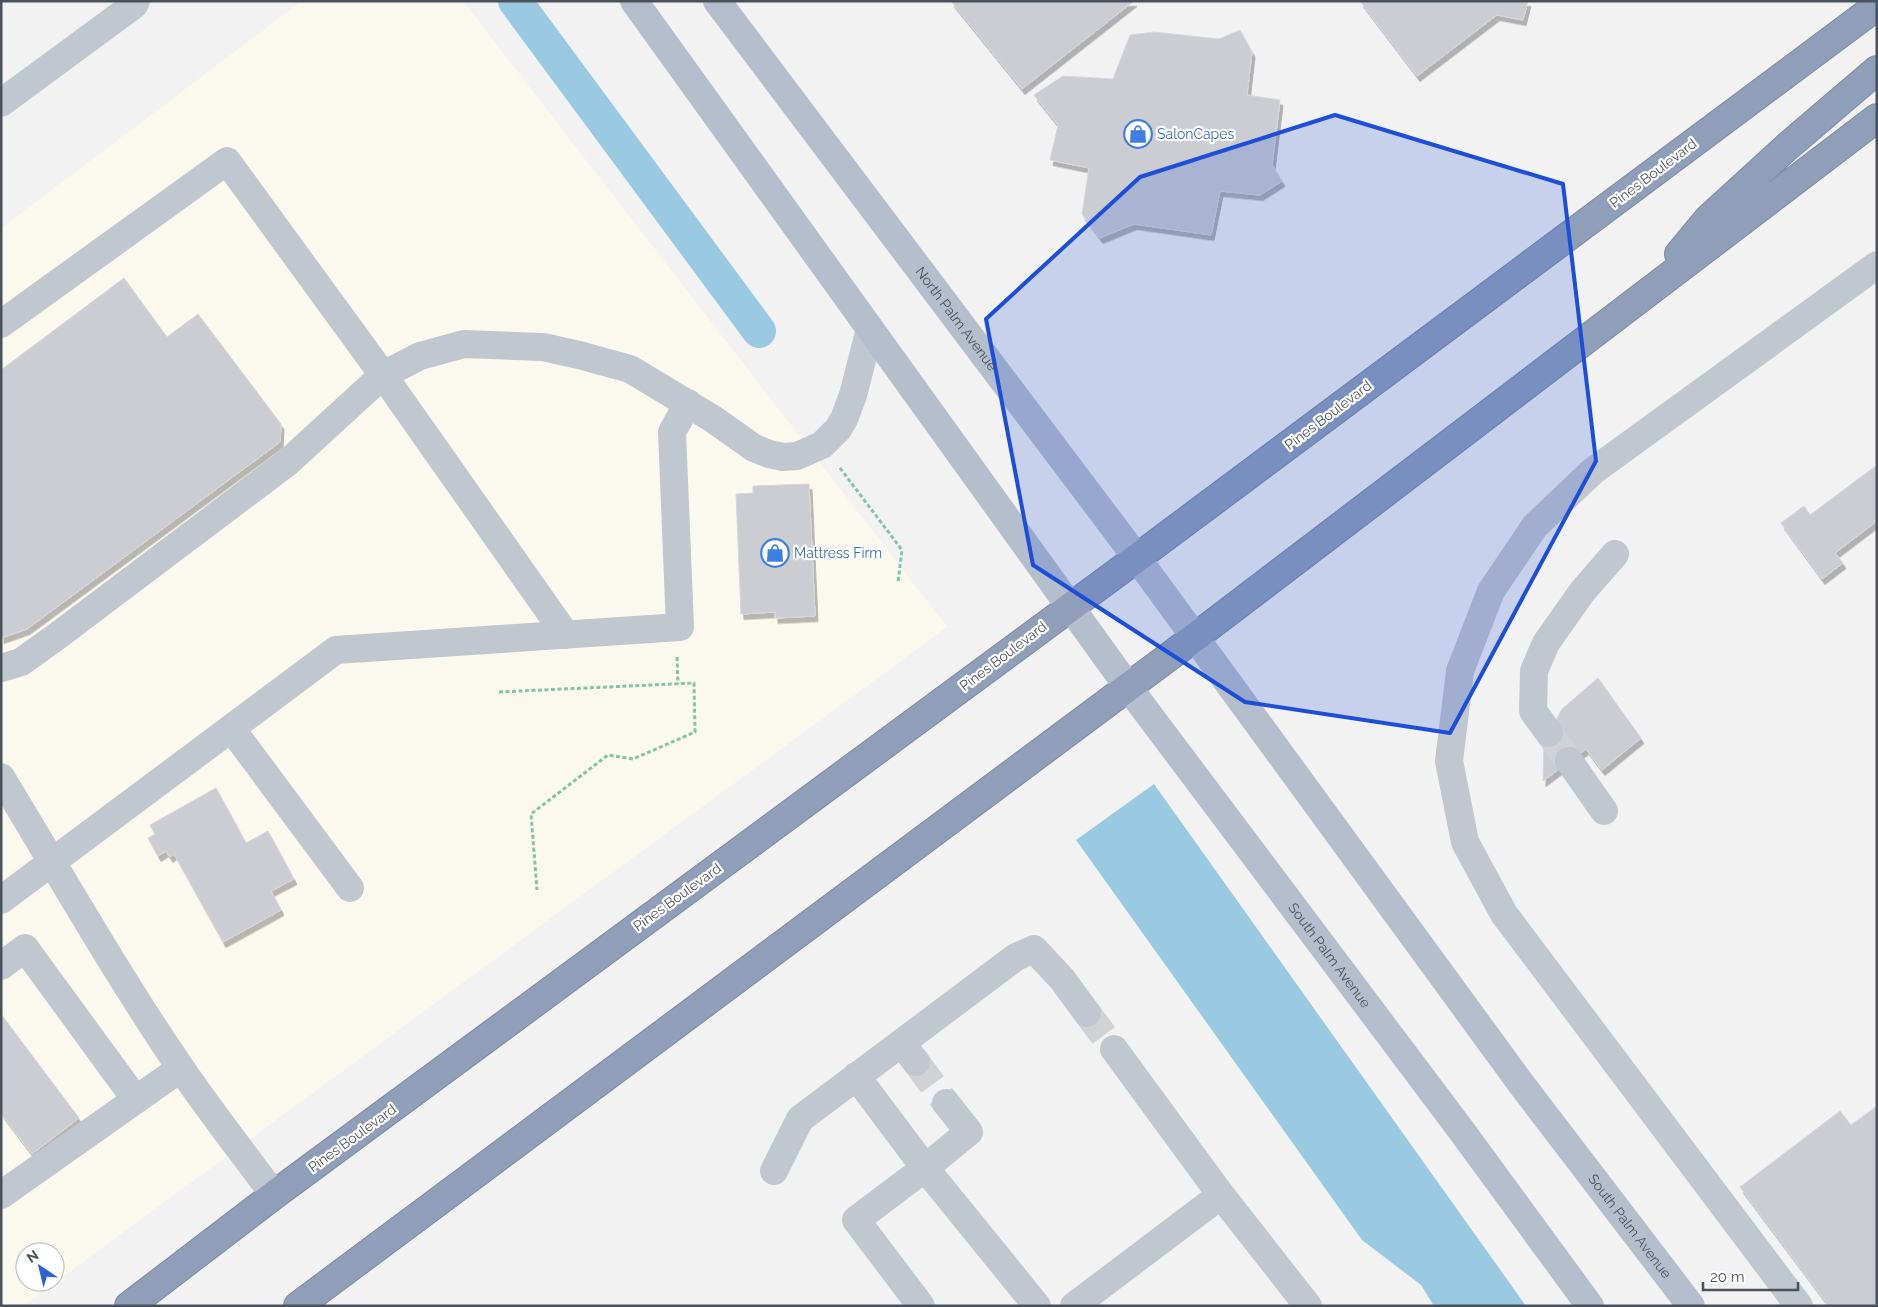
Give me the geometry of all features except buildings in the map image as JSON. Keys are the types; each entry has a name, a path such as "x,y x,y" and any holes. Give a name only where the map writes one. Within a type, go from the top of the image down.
{"highway":[{"name":"Pines Boulevard","path":"129,1306 274,1195 1137,558 1877,6"},
{"path":"1650,290 1708,219 1788,146 1877,70"},
{"path":"298,1306 1194,638 1877,118"}],"main road":[{"path":"634,1 1070,606"},
{"name":"North Palm Avenue","path":"717,1 1137,558 1194,638"},
{"name":"South Palm Avenue","path":"1070,606 1128,687 1461,1130 1590,1306"},
{"name":"South Palm Avenue","path":"1194,638 1522,1086 1691,1306"}],"street":[{"path":"1,103 134,6 136,1"},
{"path":"1,324 227,161 383,375 566,635"},
{"path":"1799,1306 1504,914 1465,842 1449,761 1460,671 1491,591 1535,526 1593,471 1877,265"},
{"path":"1,668 21,662 288,462 383,375 420,356 464,344 543,347 630,369 688,403 754,448 783,457 797,456 822,445 838,429 853,395 870,328"},
{"path":"1,900 336,650 680,627 672,432 688,403"},
{"path":"1549,733 1533,711 1534,672 1546,643 1582,592 1615,554"},
{"path":"231,728 350,888"},
{"path":"1569,761 1604,811"},
{"path":"1,777 96,937 180,1068 274,1195"},
{"path":"1,966 25,948 136,1100"},
{"path":"774,1171 800,1119 856,1076 908,1053 1016,956 1034,949 1062,979 1087,1013"},
{"path":"1114,1049 1221,1195 1308,1306"},
{"path":"1,1196 180,1068"},
{"path":"856,1076 925,1168 1037,1306"},
{"path":"921,1306 856,1220 969,1132 946,1103"},
{"path":"1074,1306 1221,1195"}],"path":[{"path":"822,445 902,550 898,582"},
{"path":"499,692 694,683 695,732 633,759 608,755 531,814 537,890"}],"highlighted area":[{"path":"1335,115 1563,184 1596,461 1450,733 1245,702 1033,565 986,319 1140,177"}],"shaded area":[{"path":"302,1 463,1 947,627 65,1275 65,1242 15,1242 15,1292 42,1292 23,1306 1,1306 1,228"}],"water":[{"path":"1154,784 1526,1306 1434,1306 1421,1285 1362,1240 1076,840"}],"waterway":[{"path":"515,1 759,331"}],"tunnel":[{"path":"1549,733 1569,761"},
{"path":"1087,1013 1114,1049"},
{"path":"916,1062 946,1103"}],"place":[{"name":"SalonCapes","path":"1138,134"},
{"name":"Mattress Firm","path":"775,553"}]}
